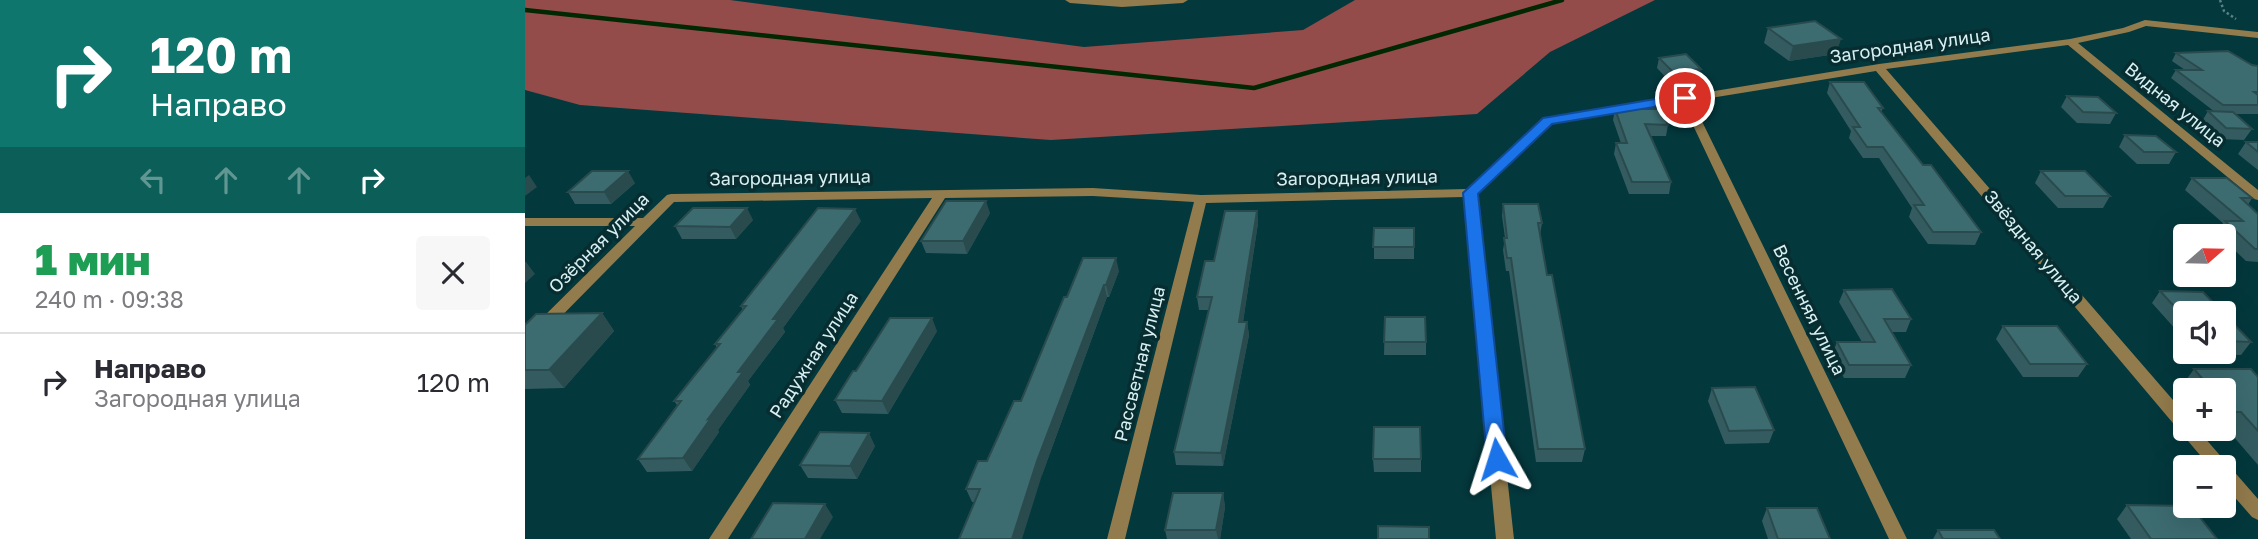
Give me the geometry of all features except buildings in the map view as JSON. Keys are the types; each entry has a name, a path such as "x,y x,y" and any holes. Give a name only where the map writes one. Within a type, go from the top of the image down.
{"street":[{"path":"1070,0 1122,4 1183,0"},
{"name":"Загородная улица","path":"671,198 1093,192 1201,199 1470,193 1548,121 1879,67 2070,42 2126,30 2145,23 2258,35"},
{"name":"Видная улица","path":"2070,42 2258,196"},
{"name":"Звёздная улица","path":"1879,67 2173,413"},
{"name":"Весенняя улица","path":"1685,98 1898,539"},
{"name":"Радужная улица","path":"717,539 942,193"},
{"path":"1470,193 1505,539"},
{"name":"Озёрная улица","path":"525,344 671,198"},
{"name":"Рассветная улица","path":"1116,539 1201,199"},
{"path":"525,222 648,222"},
{"name":"Звёздная улица","path":"2197,441 2210,455"},
{"path":"2236,486 2258,512"}],"shaded area":[{"path":"525,0 730,0 1084,47 1303,30 1355,0 1655,0 1550,52 1477,114 1051,140 580,105 525,90"}],"waterway":[{"path":"525,10 1254,88 1562,0"}],"route":[{"path":"1497,459 1470,193 1548,121 1685,98"}]}
